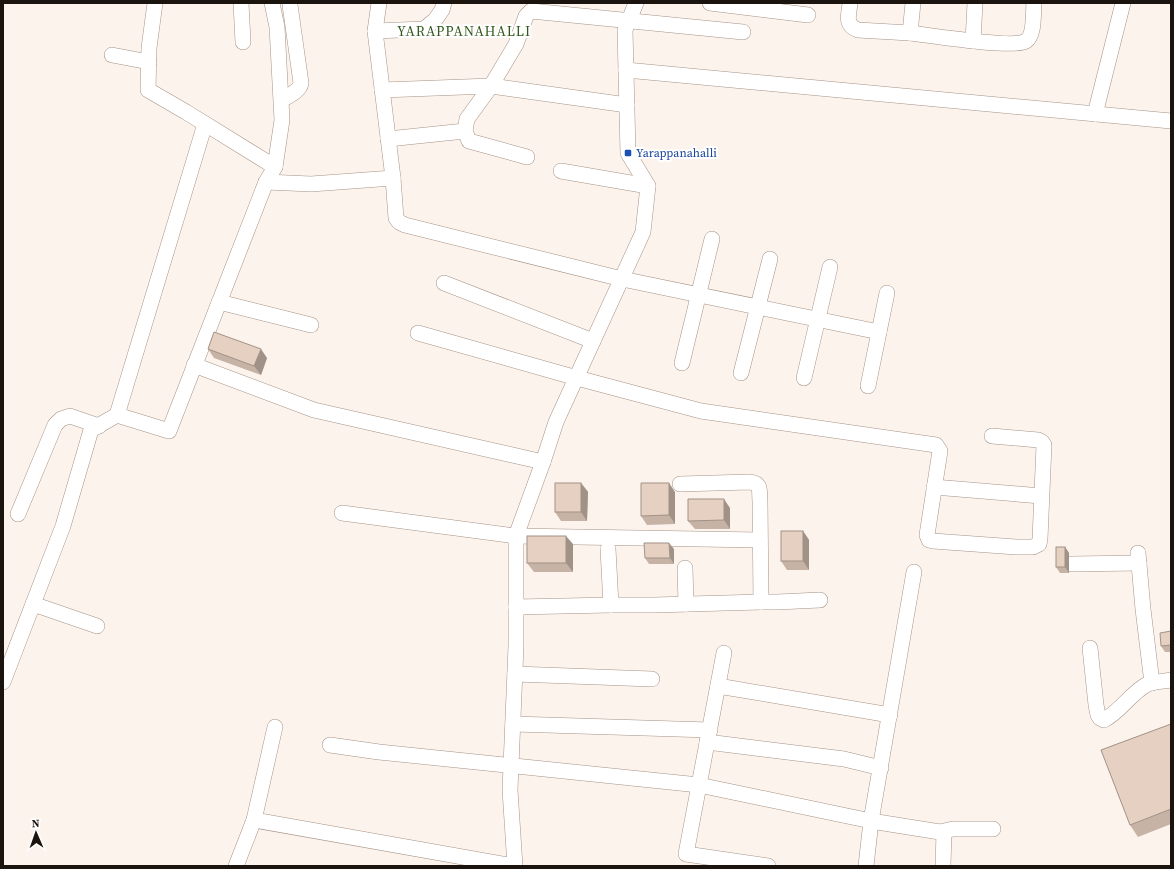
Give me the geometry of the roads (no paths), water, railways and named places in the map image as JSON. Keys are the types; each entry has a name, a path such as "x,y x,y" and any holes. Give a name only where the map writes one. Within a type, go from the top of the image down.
{"street":[{"path":"155,3 150,48 148,90 275,167"},
{"path":"241,3 243,42"},
{"path":"117,415 169,431 266,182 275,167 282,120 282,100 277,27 272,3"},
{"path":"379,3 374,31 393,178 396,218 399,222 405,225 622,279 879,332"},
{"path":"374,31 424,29 436,20 444,3"},
{"path":"254,820 514,866 510,790 515,674 516,536 556,422 643,232 648,186 628,153 625,30 636,3"},
{"path":"710,3 808,15"},
{"path":"850,3 848,23 852,28 858,30 910,33 973,41 1018,44 1026,41 1032,35 1034,3"},
{"path":"910,33 913,3"},
{"path":"973,41 975,3"},
{"path":"1096,114 1123,3"},
{"path":"282,100 301,86 290,5"},
{"path":"527,157 469,141 465,131 467,119 490,86 516,44 529,7 629,21 743,32"},
{"path":"112,55 149,62"},
{"path":"626,70 1171,121"},
{"path":"382,90 490,86 627,105"},
{"path":"3,682 63,526 91,430 117,415 205,124"},
{"path":"388,139 465,131"},
{"path":"561,172 648,186"},
{"path":"266,182 310,184 393,178"},
{"path":"682,363 712,239"},
{"path":"741,374 770,259"},
{"path":"804,378 830,267"},
{"path":"444,282 593,341"},
{"path":"868,386 887,293"},
{"path":"219,302 312,325"},
{"path":"418,333 701,411 936,445 940,451 928,535 930,540 939,542 1033,547 1039,544 1040,539 1044,445 1038,440 992,436"},
{"path":"194,365 314,410 543,462"},
{"path":"18,514 58,422 61,419 70,416 99,426"},
{"path":"680,484 749,482 755,482 758,484 760,500 761,602"},
{"path":"934,487 1042,496"},
{"path":"342,513 516,536 760,540"},
{"path":"608,549 611,605"},
{"path":"1072,564 1138,558 1152,683"},
{"path":"685,568 686,604"},
{"path":"866,866 871,821 914,572"},
{"path":"516,607 820,600"},
{"path":"33,604 96,626"},
{"path":"1090,648 1098,715 1104,720 1111,716 1136,691 1147,684 1171,680"},
{"path":"724,653 686,854 768,866"},
{"path":"515,674 652,679"},
{"path":"718,686 890,715"},
{"path":"513,724 708,736 844,759 881,768"},
{"path":"236,866 254,820 275,727"},
{"path":"330,745 379,752 699,785 871,821 940,832 953,829 993,829"},
{"path":"943,866 944,832"}],"place":[{"name":"Yarappanahalli","path":"628,153"}],"district":[{"name":"YARAPPANAHALLI","path":"464,31"}]}
